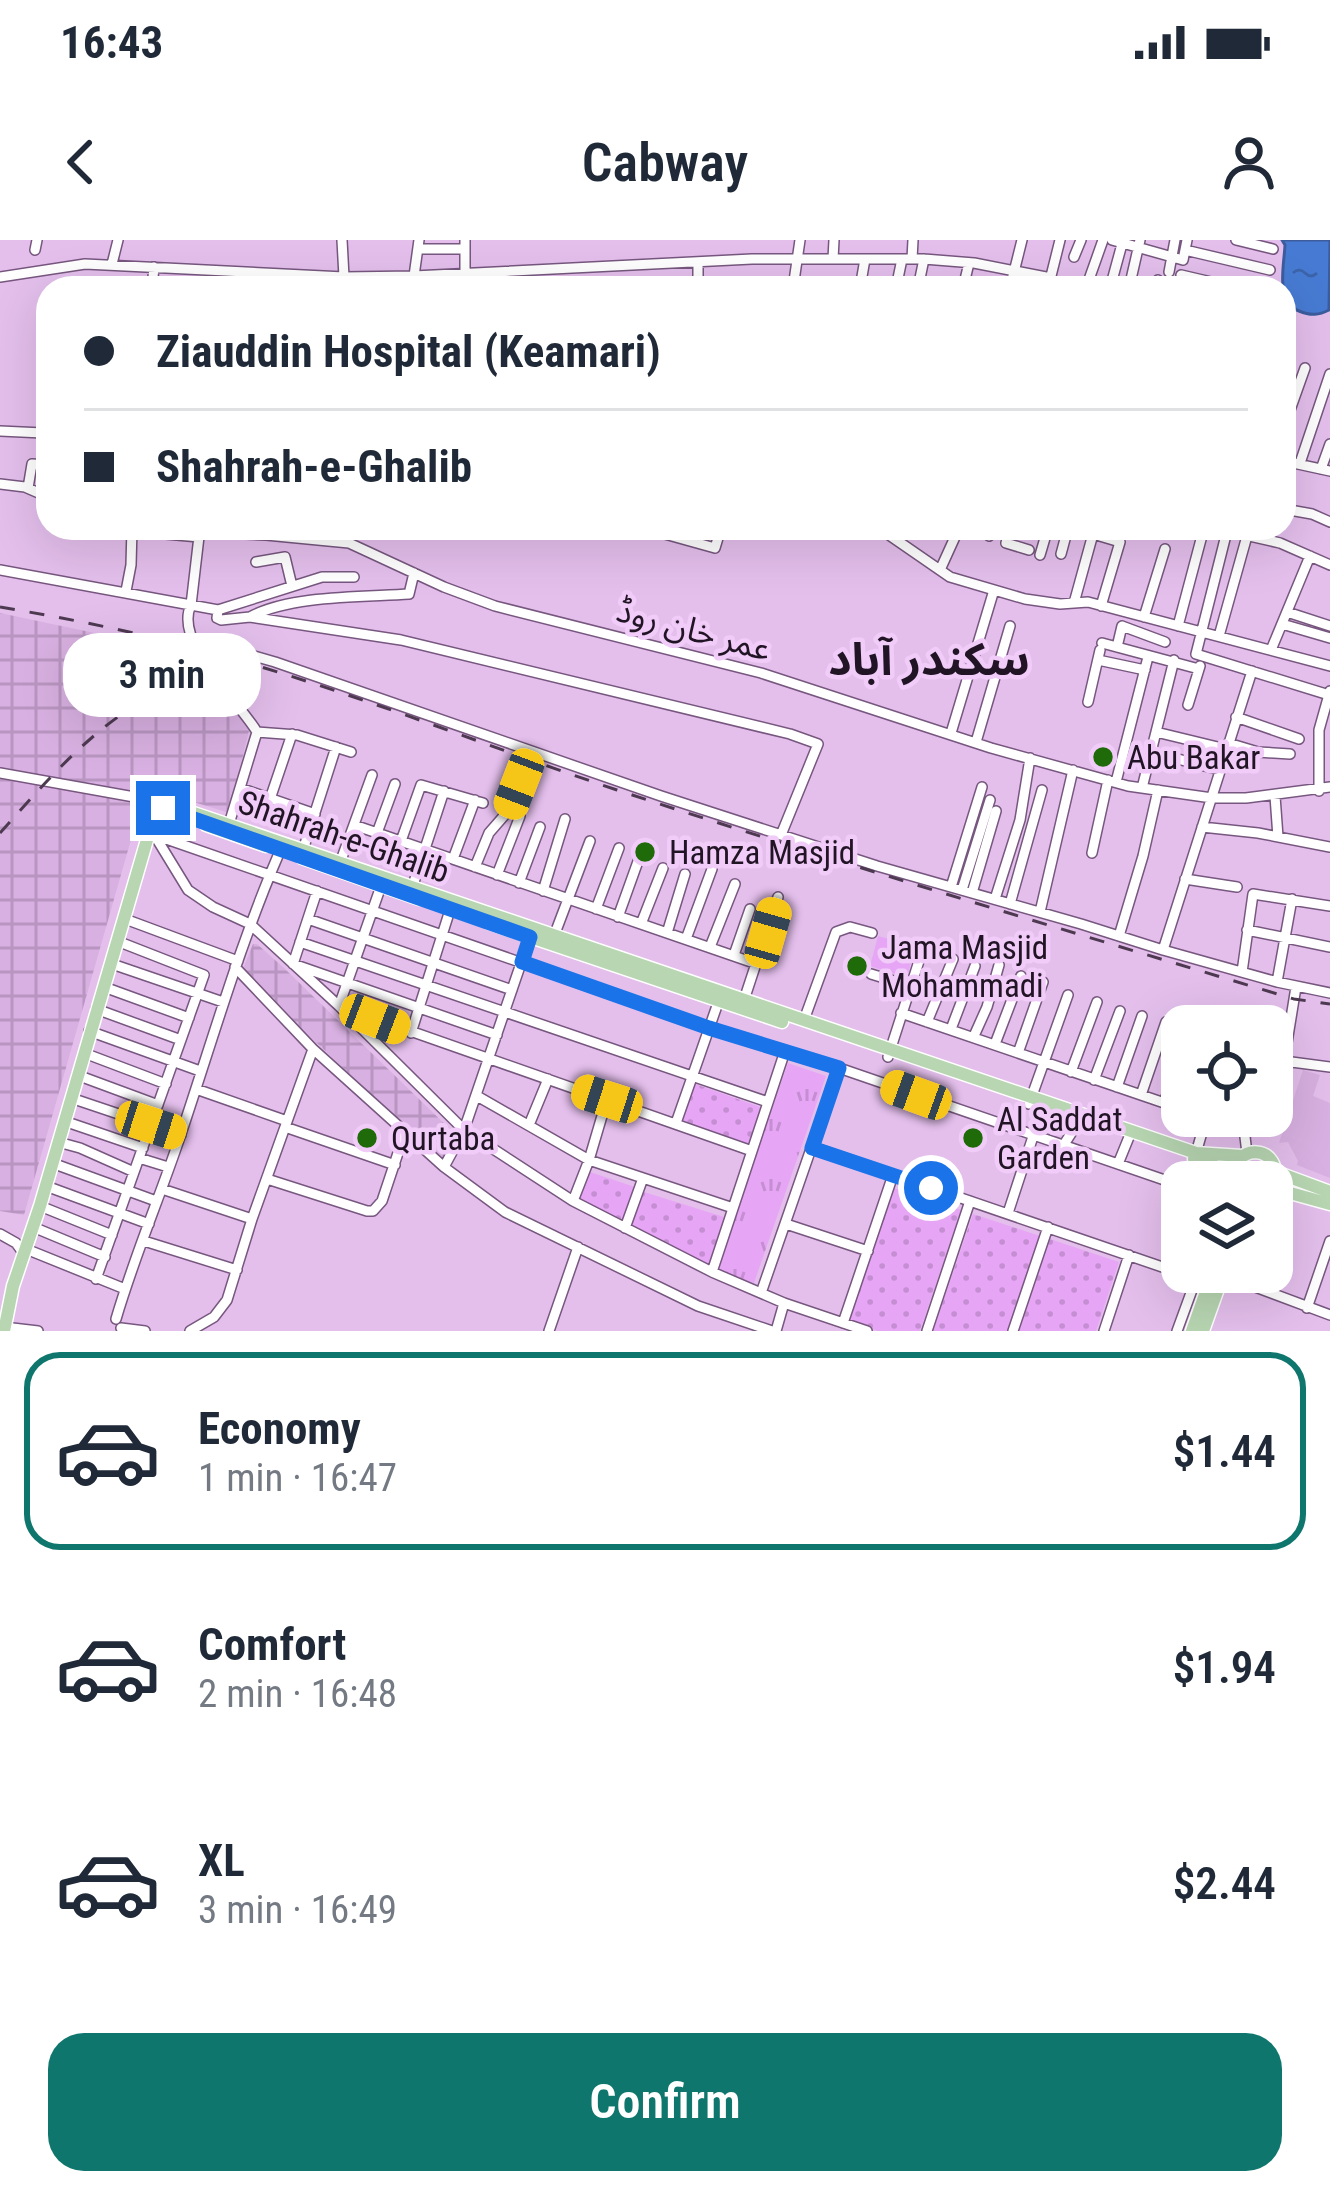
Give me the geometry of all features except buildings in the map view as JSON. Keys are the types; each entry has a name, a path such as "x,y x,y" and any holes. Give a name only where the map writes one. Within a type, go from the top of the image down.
{"main road":[{"name":"Shahrah-e-Ghalib","path":"160,806 167,804 229,824 804,1020 1079,1120 1197,1155"},
{"name":"Shahrah-e-Ghalib","path":"160,806 450,910 889,1053"},
{"path":"4,1329 89,1031 160,806"},
{"name":"Shahrah-e-Ghalib","path":"1034,1104 1197,1155"},
{"path":"1197,1155 1265,1154 1271,1161"},
{"path":"1197,1155 1207,1161"},
{"path":"1241,1161 1245,1155"},
{"path":"1293,1186 1330,1192"},
{"path":"1293,1190 1330,1204"},
{"path":"1192,1331 1207,1293"},
{"path":"1203,1331 1210,1293"}],"street":[{"path":"112,264 118,240"},
{"path":"342,240 344,276"},
{"path":"795,276 800,240"},
{"path":"833,259 834,240"},
{"path":"914,240 916,276"},
{"path":"1013,276 1022,240"},
{"path":"1051,276 1060,240"},
{"path":"1074,257 1081,240"},
{"path":"1168,272 1175,240"},
{"path":"1236,240 1273,249"},
{"path":"1116,242 1183,260 1186,245 1270,270"},
{"path":"1094,276 1116,242"},
{"path":"1112,276 1116,242"},
{"path":"414,276 418,244 465,245 465,275"},
{"path":"1132,276 1139,245"},
{"path":"862,276 865,259"},
{"path":"903,276 913,259"},
{"path":"440,276 752,260 913,259 969,262 1029,276"},
{"path":"966,276 969,262"},
{"path":"698,263 698,276"},
{"path":"0,277 69,265 112,264 325,276"},
{"path":"153,276 154,267"},
{"path":"1181,274 1189,276"},
{"path":"1296,392 1304,368"},
{"path":"1300,463 1330,374"},
{"path":"0,431 36,433"},
{"path":"1296,462 1325,470 1330,444"},
{"path":"28,488 32,464 36,464"},
{"path":"0,484 36,492"},
{"path":"1296,511 1330,522"},
{"path":"126,591 132,540"},
{"path":"199,540 186,616 192,643 256,733"},
{"name":"عمر خان روڈ","path":"318,540 350,543 495,606 761,674 1112,781 1212,798 1324,789"},
{"path":"686,540 715,548 717,540"},
{"path":"896,540 950,578 1025,598 1060,604 1088,602 1330,665"},
{"path":"940,570 954,540"},
{"path":"1007,540 1035,552 1042,540"},
{"path":"1060,554 1064,540"},
{"path":"1074,603 1091,540"},
{"path":"1101,606 1120,542 1113,540"},
{"path":"1178,626 1201,540"},
{"path":"1225,540 1196,654 1329,693 1319,730 1324,789"},
{"path":"1219,636 1246,540"},
{"path":"1266,540 1330,565"},
{"path":"1144,617 1165,550"},
{"path":"1271,650 1310,556"},
{"path":"256,562 285,557 292,586"},
{"path":"0,570 218,610 322,577 354,577"},
{"path":"250,616 267,608 376,594 405,595 411,591 414,573"},
{"path":"951,733 994,590"},
{"path":"218,610 221,620 250,616 401,640 818,744 781,835"},
{"path":"1284,618 1330,626"},
{"path":"1284,618 1330,638"},
{"path":"976,742 1010,626"},
{"path":"1117,647 1122,626 1166,642"},
{"path":"192,643 209,643 275,662 781,835 1162,950 1330,994"},
{"path":"1100,651 1117,647 1199,669"},
{"path":"1100,651 1145,670"},
{"path":"1088,702 1100,651"},
{"path":"1188,705 1203,656"},
{"path":"1092,853 1148,657"},
{"path":"1142,788 1174,660"},
{"path":"1162,950 1252,671"},
{"path":"1236,717 1299,740"},
{"path":"1156,732 1289,754"},
{"path":"256,733 292,734 351,752"},
{"path":"229,824 256,733"},
{"path":"270,799 292,734"},
{"path":"303,850 336,747"},
{"path":"1151,752 1220,770"},
{"path":"995,899 1020,820 1030,758"},
{"path":"1040,912 1072,770"},
{"path":"0,773 151,800 160,806"},
{"path":"340,862 372,775"},
{"path":"377,832 395,784"},
{"path":"476,867 489,832 510,809 519,784"},
{"path":"401,841 420,786 479,801 453,860"},
{"path":"962,890 982,787"},
{"path":"240,788 315,814"},
{"path":"1010,904 1042,790"},
{"path":"1119,936 1158,790"},
{"path":"412,888 444,791"},
{"path":"1275,796 1278,837"},
{"path":"962,890 993,805"},
{"path":"497,875 520,816"},
{"path":"543,891 565,819"},
{"path":"354,825 757,964"},
{"path":"519,883 540,827"},
{"path":"1202,827 1330,847"},
{"path":"152,834 1161,1179"},
{"path":"152,834 188,890 250,925 464,1130 573,1202 712,1272 784,1304 867,1331"},
{"path":"554,936 590,841"},
{"path":"596,909 619,848"},
{"path":"145,1331 118,1323 125,1289 280,851"},
{"path":"618,916 641,853"},
{"path":"641,924 663,868"},
{"path":"686,939 712,869"},
{"path":"667,933 685,874"},
{"path":"1185,878 1237,887"},
{"path":"710,947 735,884"},
{"path":"339,1006 381,886"},
{"path":"293,964 316,891"},
{"path":"1242,972 1253,894 1330,906"},
{"path":"744,1000 778,897"},
{"path":"1277,982 1292,899"},
{"path":"734,956 750,909"},
{"path":"411,1033 450,910"},
{"path":"308,919 512,990"},
{"path":"125,920 237,964 313,1049 444,1167 505,1213 698,1306 774,1331 784,1304"},
{"path":"804,1020 836,932 844,927 872,933"},
{"path":"1247,931 1330,946"},
{"path":"444,1167 477,1096 530,937"},
{"path":"96,1279 204,975 117,941"},
{"path":"300,942 768,1102"},
{"path":"927,1022 952,959"},
{"path":"889,1053 920,961"},
{"path":"112,964 223,1002"},
{"path":"293,964 496,1035"},
{"path":"974,1036 999,965"},
{"path":"951,1029 975,966"},
{"path":"872,974 910,986"},
{"path":"995,1044 1021,976"},
{"path":"1018,1053 1043,982"},
{"path":"104,987 189,1018"},
{"path":"1293,1006 1296,987"},
{"path":"1008,1214 1033,1136 1042,1062 1068,995"},
{"path":"676,1123 719,1000"},
{"path":"1071,1072 1097,1002"},
{"path":"339,1006 752,1150"},
{"path":"96,1009 181,1040"},
{"path":"1094,1079 1120,1011"},
{"path":"901,1013 1161,1102"},
{"path":"1117,1087 1142,1016"},
{"path":"89,1031 200,1071"},
{"path":"1141,1095 1161,1037"},
{"path":"190,1331 214,1318 227,1300 313,1049"},
{"path":"712,1272 785,1051"},
{"path":"84,1053 166,1084"},
{"path":"1293,1062 1330,1067"},
{"path":"761,1293 839,1068"},
{"path":"77,1075 158,1105"},
{"path":"529,1125 548,1079"},
{"path":"196,1089 394,1165"},
{"path":"477,1096 589,1160 733,1208"},
{"path":"71,1098 181,1135"},
{"path":"573,1202 607,1099"},
{"path":"1063,1146 1079,1120"},
{"path":"64,1121 168,1168"},
{"path":"267,1179 373,1210 382,1201 405,1132"},
{"path":"1118,1164 1129,1137"},
{"path":"1197,1155 1201,1137"},
{"path":"1245,1137 1245,1155"},
{"path":"58,1142 134,1172"},
{"path":"812,1148 1161,1263"},
{"path":"52,1163 156,1201"},
{"path":"843,1323 893,1175"},
{"path":"625,1228 643,1178"},
{"path":"46,1186 149,1224"},
{"path":"162,1189 252,1219"},
{"path":"927,1331 970,1201"},
{"path":"40,1206 112,1235"},
{"path":"786,1224 868,1251"},
{"path":"1013,1331 1048,1227"},
{"path":"33,1228 105,1257"},
{"path":"0,1234 25,1251 125,1289"},
{"path":"144,1241 237,1270"},
{"path":"1307,1308 1330,1241"},
{"path":"549,1331 578,1247"},
{"path":"1103,1331 1129,1255"},
{"path":"1177,1331 1202,1293"},
{"path":"1263,1293 1330,1316"},
{"path":"214,1318 215,1331"},
{"path":"4,1329 38,1331"}],"shaded area":[{"path":"0,613 194,654 249,731 229,813 146,787 24,1215 0,1211"},
{"path":"253,944 284,968 456,1135 445,1158 394,1117 242,971"},
{"path":"1303,1070 1320,1075 1313,1096 1330,1103 1330,1178 1297,1165 1288,1142 1279,1143 1281,1137 1293,1137 1293,1100"}],"green space":[{"path":"878,936 915,946 907,978 870,966"},
{"path":"788,1063 826,1076 754,1283 716,1270"},
{"path":"695,1084 763,1108 749,1147 682,1123"},
{"path":"590,1172 635,1187 622,1228 576,1205"},
{"path":"894,1188 961,1210 920,1331 878,1331 849,1321"},
{"path":"641,1191 724,1217 708,1266 628,1227"},
{"path":"973,1214 1040,1236 1008,1331 933,1331"},
{"path":"1050,1239 1119,1262 1096,1331 1019,1331"}],"water":[{"path":"1282,240 1330,240 1329,310 1307,314 1296,309 1296,276 1283,276"}],"railway":[{"path":"0,607 122,630 248,663 786,844 1294,999 1330,1004"},
{"path":"0,833 80,748 142,701 213,674 253,672"}],"place":[{"name":"Abu Bakar","path":"1103,757"},
{"name":"Hamza Masjid","path":"645,852"},
{"name":"Jama Masjid Mohammadi","path":"857,966"},
{"name":"Qurtaba","path":"367,1138"},
{"name":"Al Saddat Garden","path":"973,1138"}],"district":[{"name":"سکندر آباد","path":"929,659"}],"route":[{"path":"163,808 530,937 522,962 839,1068 812,1148 931,1188"}]}
